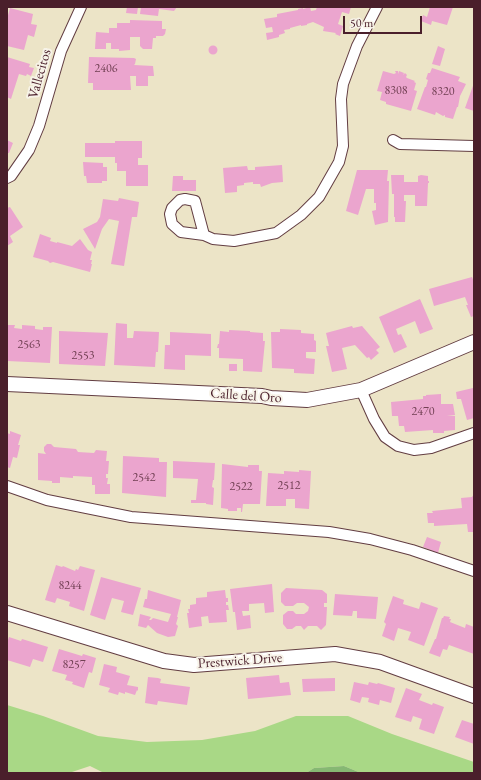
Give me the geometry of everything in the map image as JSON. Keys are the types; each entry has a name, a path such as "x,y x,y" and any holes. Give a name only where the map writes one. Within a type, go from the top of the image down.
{"street":[{"name":"Vallecitos","path":"7,178 11,176 29,150 39,126 61,51 81,7"},
{"path":"204,235 213,239 234,241 276,233 301,215 319,197 339,162 343,146 341,99 343,84 357,46 377,7"},
{"path":"393,140 400,144 474,146"},
{"name":"Calle del Oro","path":"7,384 262,396 306,400 361,390 474,342"},
{"path":"361,390 385,437 398,446 414,450 431,448 474,433"},
{"path":"7,486 47,500 131,517 329,532 370,539 412,550 474,571"},
{"name":"Prestwick Drive","path":"7,613 164,661 194,666 335,654 380,662 474,696"}],"green space":[{"path":"7,705 98,736 147,742 202,740 255,731 296,716 348,716 392,734 474,762 474,773 361,773 344,766 314,768 306,773 104,773 90,766 69,773 7,773"},
{"path":"344,766 361,773 306,773 314,768"}],"building":[{"path":"127,7 138,7 137,14 126,13"},
{"path":"141,7 177,7 174,11 159,9 158,16 140,14"},
{"path":"310,7 311,11 316,10 317,7 351,7 349,14 342,12 338,24 343,26 340,36 335,34 336,33 323,31 324,27 313,22 307,25 301,25 284,30 285,33 279,35 279,37 267,40 266,33 273,32 272,27 266,28 264,19 277,17 277,14"},
{"path":"430,7 453,7 447,25 432,21 431,25 421,21 423,15 427,17"},
{"path":"10,8 33,14 31,24 37,25 34,37 28,35 24,50 7,46 7,19"},
{"path":"130,20 162,21 162,29 166,29 165,34 163,36 156,36 156,38 153,38 152,49 143,49 140,46 140,37 130,37 130,50 119,51 119,49 111,49 111,43 106,43 106,49 95,49 96,32 109,33 109,28 117,28 117,23 130,23"},
{"path":"211,46 215,46 217,50 215,54 211,54 209,52 209,48"},
{"path":"438,46 445,49 440,66 432,64"},
{"path":"7,57 30,64 29,67 34,68 31,76 27,74 26,76 19,74 11,99 7,97"},
{"path":"89,57 134,58 136,59 134,65 153,66 154,76 148,76 148,86 136,86 136,76 130,76 131,90 93,90 93,83 88,83"},
{"path":"432,68 460,77 458,81 466,84 460,96 458,107 453,119 436,112 435,115 417,109 426,87 428,73 430,73"},
{"path":"383,71 394,74 396,73 395,71 398,71 399,74 399,71 404,73 403,75 405,73 407,78 415,81 414,82 416,83 414,90 417,91 411,111 386,104 386,102 380,100 382,92 377,91"},
{"path":"474,83 474,111 465,108"},
{"path":"7,140 13,143 9,153 7,153"},
{"path":"115,141 142,141 142,158 138,158 138,165 148,165 148,186 126,186 126,171 117,171 115,157 85,157 85,143 115,143"},
{"path":"83,162 103,163 103,167 107,167 107,181 102,181 102,183 87,183 86,176 84,176"},
{"path":"282,165 283,182 272,183 261,187 260,184 253,184 253,182 244,183 244,185 237,186 237,192 225,193 223,168 247,166 248,170 255,170 255,167"},
{"path":"357,170 388,170 388,222 375,225 372,211 376,210 376,203 374,203 374,189 366,189 358,215 346,211"},
{"path":"391,175 404,175 404,182 418,182 418,176 428,176 429,183 427,206 415,206 415,195 404,195 404,201 406,201 405,222 395,222 394,194 392,194"},
{"path":"173,176 183,176 183,180 196,180 196,191 172,191"},
{"path":"119,198 139,202 137,217 132,217 124,266 111,264 119,221 109,219 102,229 95,249 83,229 97,222 100,217 103,199 118,201"},
{"path":"10,207 23,227 10,236 13,242 7,246 7,208"},
{"path":"40,234 51,238 50,241 72,246 80,239 88,250 92,252 90,272 53,262 50,263 48,261 33,257"},
{"path":"472,277 474,282 474,316 471,317 466,305 468,305 465,297 434,306 429,289"},
{"path":"420,299 433,329 420,334 415,321 396,329 398,335 401,334 407,347 394,353 379,317"},
{"path":"116,323 127,324 127,338 133,338 134,331 159,332 158,352 156,352 155,367 114,365"},
{"path":"7,325 15,325 14,328 22,329 22,325 35,326 35,329 43,330 43,327 52,327 50,363 7,361"},
{"path":"352,326 353,328 362,326 380,347 376,350 379,353 371,360 369,357 367,358 355,345 342,348 347,369 332,372 326,346 329,346 326,333"},
{"path":"280,329 301,330 301,333 314,334 314,340 316,341 316,352 306,352 306,358 315,359 314,374 294,373 294,369 272,368 271,332 280,332"},
{"path":"229,330 263,333 263,341 265,341 262,372 243,371 243,359 219,358 219,348 217,348 219,344 220,331 229,332"},
{"path":"59,331 108,333 105,366 59,364"},
{"path":"170,332 211,334 211,356 185,355 185,370 164,369 165,345 170,345"},
{"path":"229,364 237,364 237,371 229,371"},
{"path":"473,388 474,418 467,420 461,399 457,399 456,392"},
{"path":"441,394 441,404 453,404 455,415 447,416 455,416 455,430 444,431 444,433 433,433 433,430 405,432 404,426 399,426 398,416 392,416 391,402 423,399 423,396 426,395"},
{"path":"10,431 21,435 18,445 20,445 17,458 13,457 10,468 7,467 7,433 10,434"},
{"path":"47,444 51,444 54,447 76,449 78,452 94,453 96,450 107,451 106,461 109,461 108,474 106,474 106,478 108,478 107,484 110,484 110,494 95,494 95,485 92,485 92,477 60,477 60,483 38,480 38,453 46,454 44,447"},
{"path":"123,456 159,458 159,462 167,462 166,497 122,493"},
{"path":"173,461 215,463 212,487 214,488 213,505 206,503 191,503 191,500 196,500 198,479 173,478"},
{"path":"222,464 248,467 248,465 259,465 259,471 262,471 260,504 243,504 242,512 241,508 237,508 237,511 228,511 228,509 221,508"},
{"path":"299,470 311,471 309,509 295,508 295,499 286,499 286,506 266,506 268,473 284,474 284,471 299,472"},
{"path":"474,494 474,532 468,532 467,524 434,526 434,523 428,523 427,513 433,513 432,511 462,508 461,498 472,497"},
{"path":"427,537 441,542 438,553 423,547"},
{"path":"56,565 75,571 76,569 78,570 80,566 95,570 84,611 69,606 70,602 57,598 55,603 45,600"},
{"path":"101,577 141,588 133,615 121,612 124,601 112,598 105,620 90,615"},
{"path":"272,584 274,612 265,613 264,603 249,604 249,611 242,611 243,616 250,615 251,628 237,630 230,589"},
{"path":"286,588 322,590 327,594 327,603 324,603 324,607 327,607 326,625 321,630 317,626 308,626 304,630 301,626 287,629 283,624 283,615 288,611 293,611 296,614 304,614 308,611 309,607 304,603 297,603 293,606 285,606 281,602 281,593"},
{"path":"148,590 181,600 176,624 178,626 175,636 168,637 157,633 148,625 146,628 138,626 140,614 151,617 149,620 153,618 168,622 171,614 143,607 145,599 147,599"},
{"path":"225,590 226,598 228,598 226,605 228,605 229,610 226,610 227,622 209,623 208,616 201,617 202,626 189,628 187,613 189,613 188,609 190,609 190,605 196,604 196,598 207,597 207,592"},
{"path":"335,594 378,597 376,619 357,618 357,611 353,611 352,616 333,615"},
{"path":"393,596 404,600 403,604 419,609 421,602 438,608 424,646 408,640 411,632 398,628 394,641 382,636 386,624 384,622"},
{"path":"444,616 450,617 450,622 465,628 466,624 474,627 474,654 449,645 447,650 443,649 440,657 429,653 436,639 442,618"},
{"path":"9,637 21,641 22,639 48,647 43,662 33,659 30,667 7,660 7,643"},
{"path":"59,649 82,656 83,654 96,658 92,673 89,672 84,688 72,684 73,682 65,680 67,675 52,671"},
{"path":"104,664 117,667 116,672 130,676 127,685 138,687 138,691 137,690 135,695 119,692 118,695 108,692 110,688 99,685"},
{"path":"279,675 280,683 289,682 291,695 248,699 246,678"},
{"path":"148,677 161,679 160,683 190,687 187,705 158,701 157,705 145,703"},
{"path":"335,678 335,691 303,692 302,679"},
{"path":"354,682 368,685 369,682 378,683 395,688 391,703 380,700 379,705 368,702 369,698 362,697 360,703 350,700"},
{"path":"406,688 422,694 419,700 432,705 433,703 444,707 434,734 419,729 422,719 413,716 411,722 395,717"},
{"path":"462,720 474,724 474,744 455,737"}]}
